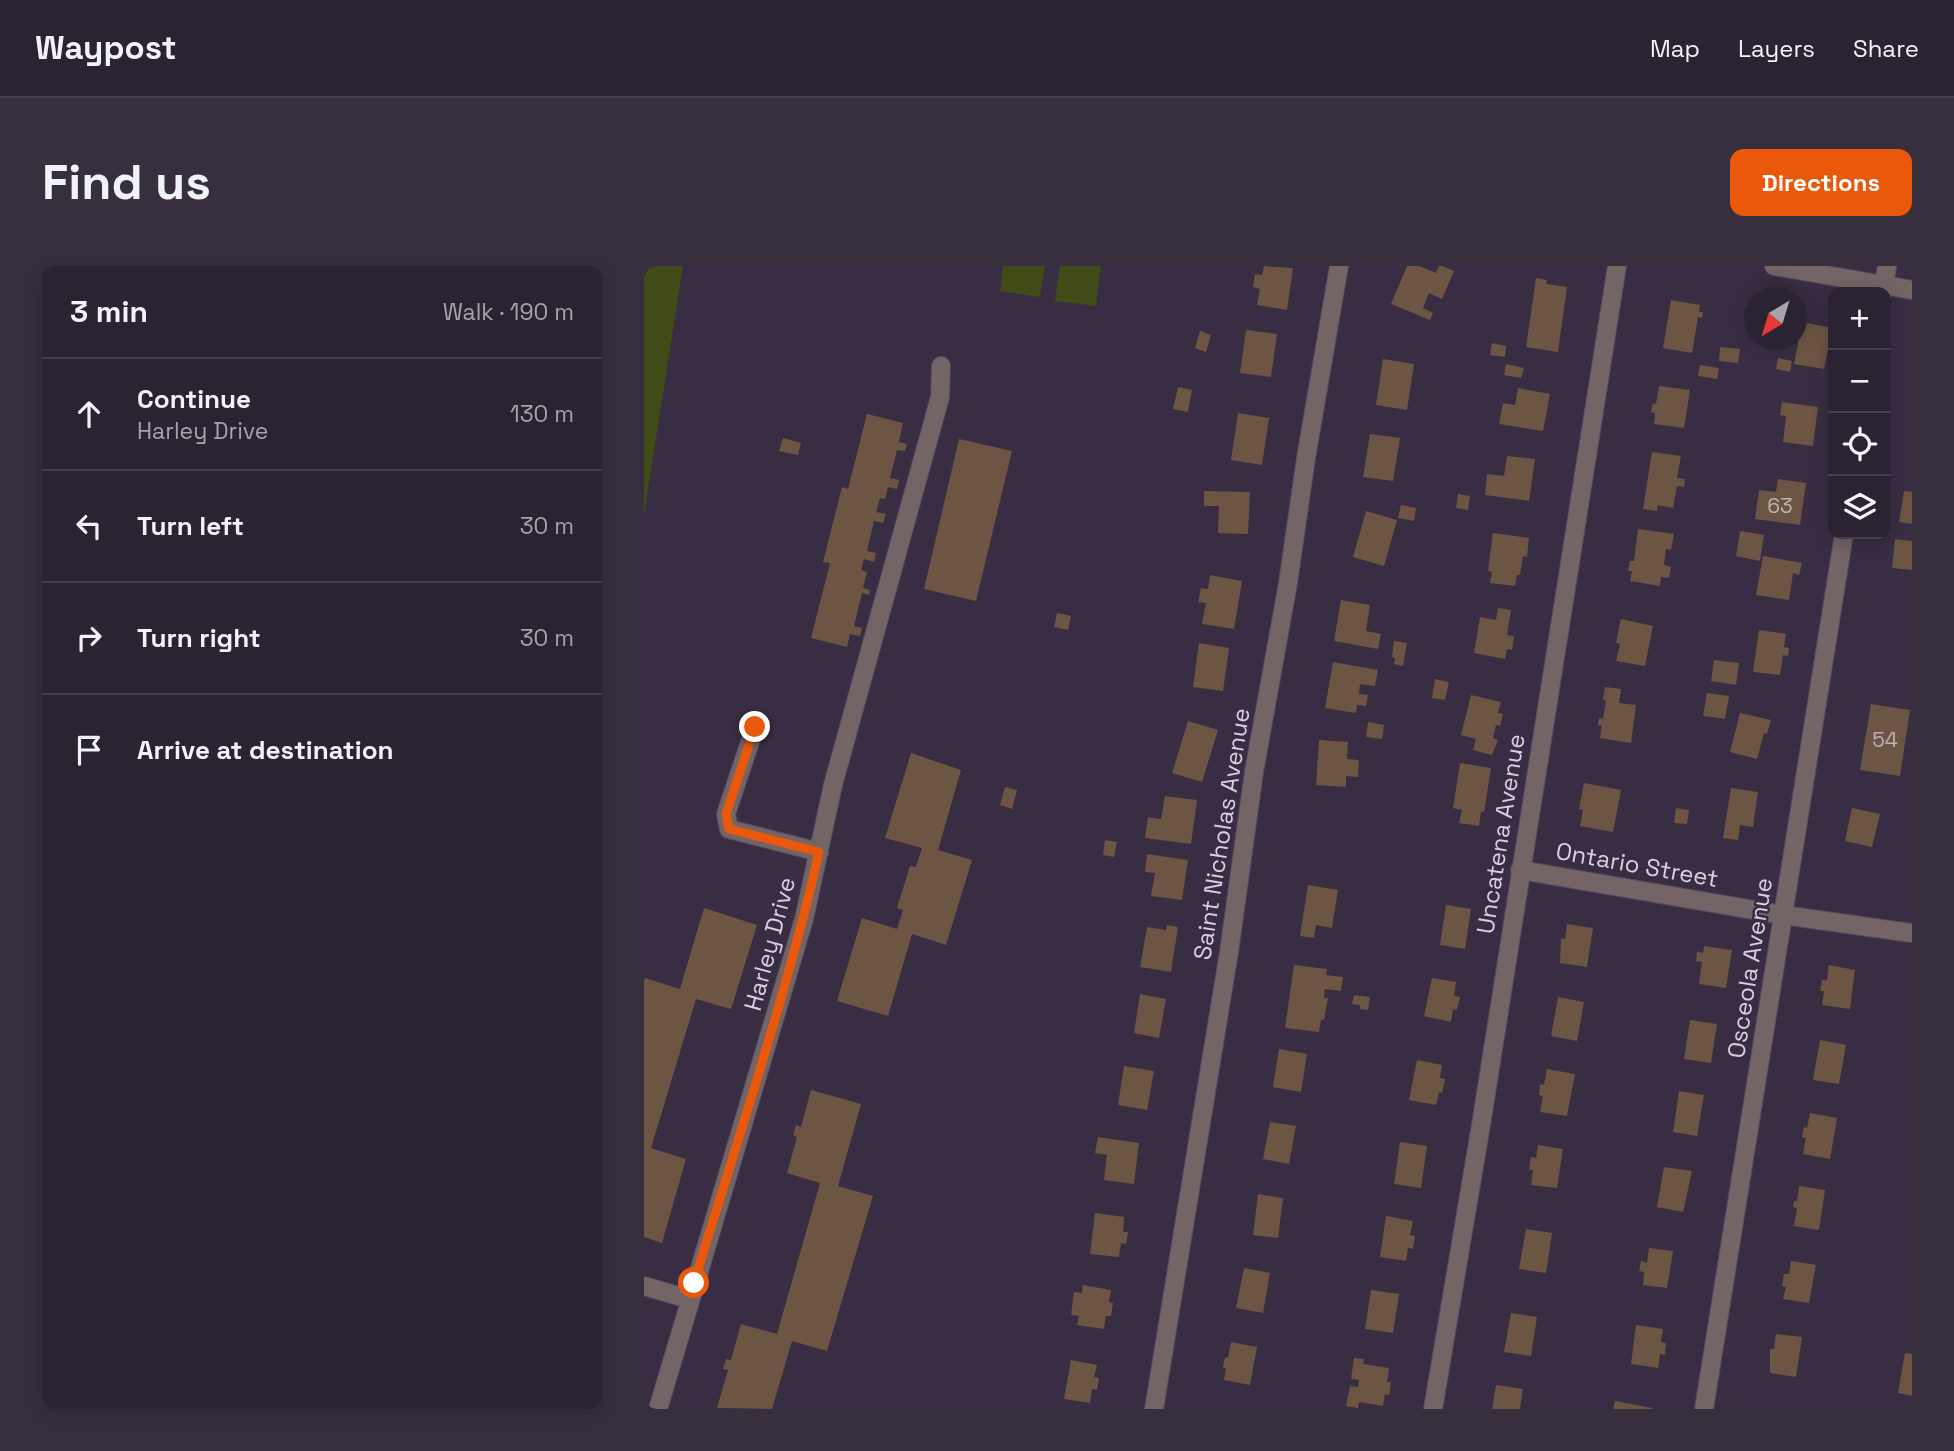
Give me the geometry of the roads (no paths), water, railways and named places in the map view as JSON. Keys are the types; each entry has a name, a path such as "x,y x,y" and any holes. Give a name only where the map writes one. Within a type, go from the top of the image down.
{"street":[{"name":"Saint Nicholas Avenue","path":"1154,1409 1229,951 1254,772 1288,583 1308,445 1339,266"},
{"name":"Uncatena Avenue","path":"1433,1409 1617,266"},
{"path":"1774,266 1874,287"},
{"path":"1884,287 1887,266"},
{"path":"1891,289 1912,290"},
{"name":"Harley Drive","path":"657,1409 804,919 833,785 940,397 941,366"},
{"name":"Osceola Avenue","path":"1704,1409 1843,539"},
{"path":"755,727 726,814 729,829 819,852"},
{"name":"Ontario Street","path":"1520,870 1783,915 1912,933"},
{"path":"644,1286 689,1298"}]}
